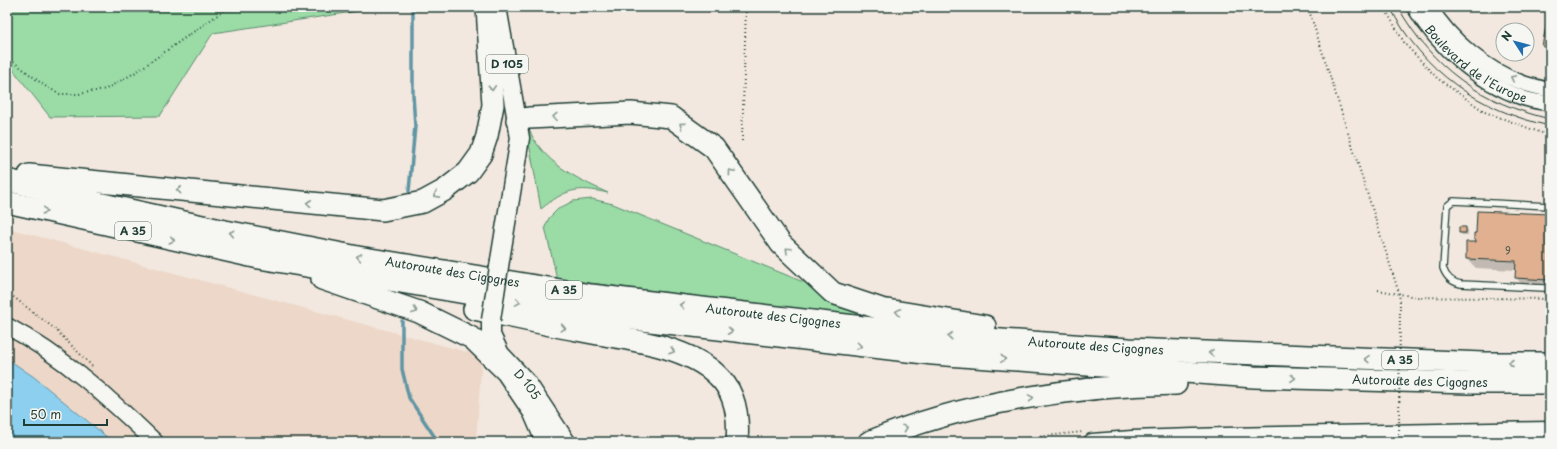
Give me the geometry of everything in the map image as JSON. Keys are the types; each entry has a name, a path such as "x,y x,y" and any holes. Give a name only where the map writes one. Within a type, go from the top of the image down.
{"highway":[{"path":"7,173 383,210 423,202 445,190 468,172 481,154 487,136 493,105 487,7"},
{"path":"519,129 529,118 631,113 671,117 714,148 781,244 833,293 881,309 988,327 1100,336 1129,349"},
{"name":"Autoroute des Cigognes","path":"7,180 98,203 225,231 358,257 591,295 932,335 1129,349 1484,363 1550,363"},
{"name":"Autoroute des Cigognes","path":"7,202 259,258 605,316 933,354 1254,377 1469,383 1550,383"},
{"path":"259,258 419,312 472,338 508,372 534,412 547,442"},
{"path":"259,258 525,320 635,340 682,354 697,361 717,374 726,386 736,407 738,421 737,442"},
{"path":"869,442 933,418 981,407 1051,394 1132,385 1224,383 1254,377"}],"main road":[{"name":"D 105","path":"497,7 519,129 491,320 491,335 500,354 527,383 566,442"},
{"path":"7,326 45,349 77,372 155,442"},
{"path":"1092,442 1225,436 1550,430"}],"street":[{"name":"Boulevard de l'Europe","path":"1414,7 1423,22 1442,45 1456,59 1478,75 1501,89 1524,98 1550,104"},
{"name":"Boulevard de l'Europe","path":"1430,7 1449,32 1471,53 1495,69 1523,83 1550,90"}],"lane":[{"path":"1550,206 1453,201 1447,206 1443,268 1448,278 1453,282 1461,284 1544,288 1550,287"}],"path":[{"path":"7,57 45,86 60,94 79,94 106,89 136,72 228,7"},
{"path":"742,141 746,7"},
{"path":"1308,7 1399,293 1399,442"},
{"path":"1384,7 1405,44 1436,78 1485,112 1550,136"},
{"path":"1378,290 1416,297 1550,299"}],"shaded area":[{"path":"7,228 482,356 476,442 7,442"}],"green space":[{"path":"7,7 386,7 213,33 160,116 50,117 7,62"},
{"path":"525,121 537,144 544,153 560,167 579,179 608,193 588,190 572,191 558,197 541,209"},
{"path":"592,199 613,204 801,281 874,307 934,325 557,279 545,227 549,218 558,209 573,201"}],"water":[{"path":"7,360 34,377 113,442 7,442"}],"building":[{"path":"1550,7 1550,50 1549,47 1542,46"},
{"path":"1477,211 1550,214 1548,280 1515,278 1516,261 1466,259 1466,242 1476,242 1476,240 1474,240 1474,233 1476,233"},
{"path":"1459,227 1466,227 1466,233 1459,233"}],"waterway":[{"path":"409,191 415,126 413,95 413,7"},
{"path":"402,321 402,369 409,398 438,442"}],"tram line":[{"path":"1390,7 1403,30 1419,51 1456,85 1477,99 1500,110 1524,119 1550,126"},
{"path":"1398,7 1412,29 1427,48 1443,65 1461,80 1481,93 1502,103 1525,112 1550,119"}]}
